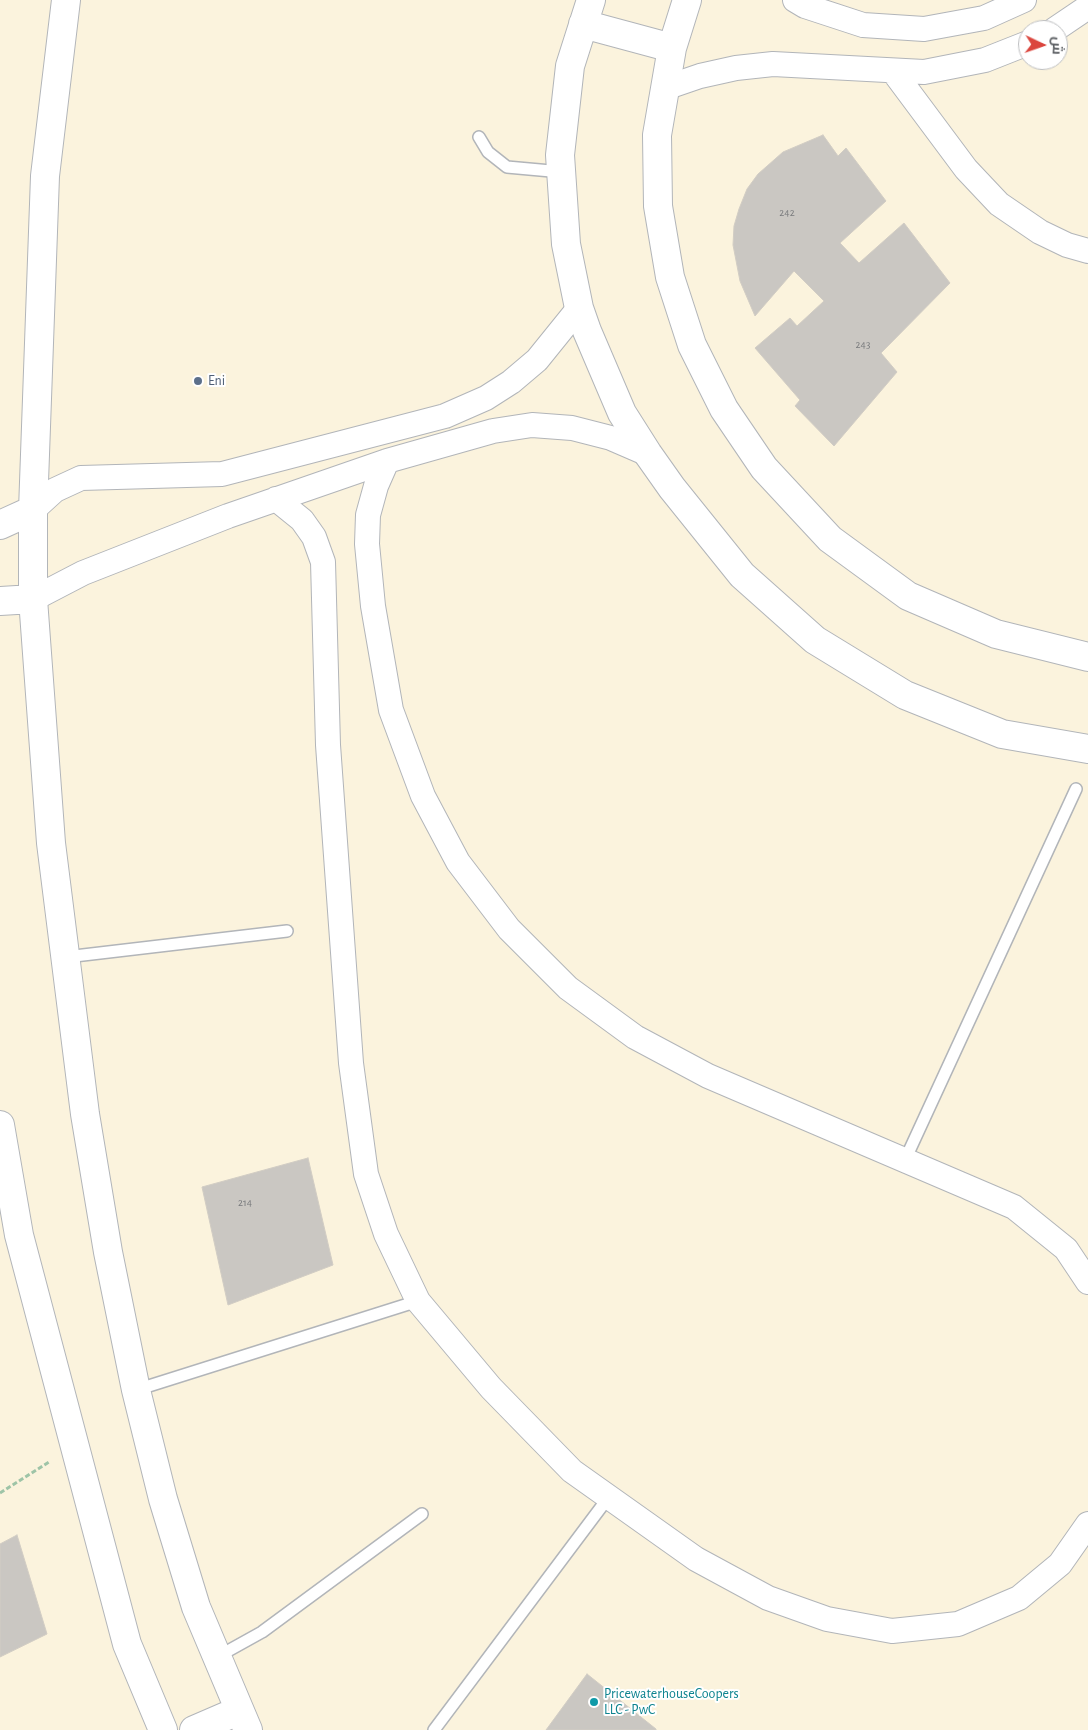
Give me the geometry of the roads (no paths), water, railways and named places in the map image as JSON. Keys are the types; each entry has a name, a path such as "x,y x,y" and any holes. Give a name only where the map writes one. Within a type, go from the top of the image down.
{"street":[{"path":"66,0 45,176 33,510 33,599 51,843 94,1169 108,1252 136,1390 163,1499 196,1607 243,1721 194,1730"},
{"path":"687,0 672,48 657,135 658,206 670,277 692,345 724,409 764,468 830,539 908,596 996,634 1088,657"},
{"path":"795,0 805,6 863,25 924,29 984,18 1024,0"},
{"path":"1068,21 1088,7"},
{"path":"672,48 587,12 570,66 560,154 566,244 579,308 622,413 672,488 742,575 815,640 905,695 1002,734 1088,749"},
{"path":"665,88 700,76 736,68 773,64 810,64 860,70 924,72 985,60 1018,47"},
{"path":"892,71 966,168 999,204 1040,232 1088,251"},
{"path":"0,525 33,510 55,490 81,478 222,474 445,416 486,398 511,382 537,360 579,308"},
{"path":"0,601 33,599 83,573 179,534 387,461 493,431 532,425 580,430 611,438 648,454"},
{"path":"387,461 376,486 368,515 367,544 373,606 391,710 423,796 464,869 508,929 568,988 635,1037 708,1076 1014,1207 1066,1249 1088,1282"},
{"path":"276,499 302,520 314,537 323,562 328,745 351,1063 366,1174 386,1234 418,1301 498,1395 572,1471 696,1559 768,1598 827,1619 892,1631 958,1624 1019,1598 1060,1564 1085,1538"},
{"path":"0,1125 19,1234 127,1644 163,1730"}],"lane":[{"path":"479,137 488,152 507,167 562,172"},
{"path":"905,1160 1076,789"},
{"path":"66,957 287,931"},
{"path":"136,1390 418,1301"},
{"path":"434,1730 608,1498"},
{"path":"217,1657 262,1632 422,1514"}],"place":[{"name":"Eni","path":"198,381"},
{"name":"PricewaterhouseCoopers LLC - PwC","path":"594,1702"}]}
